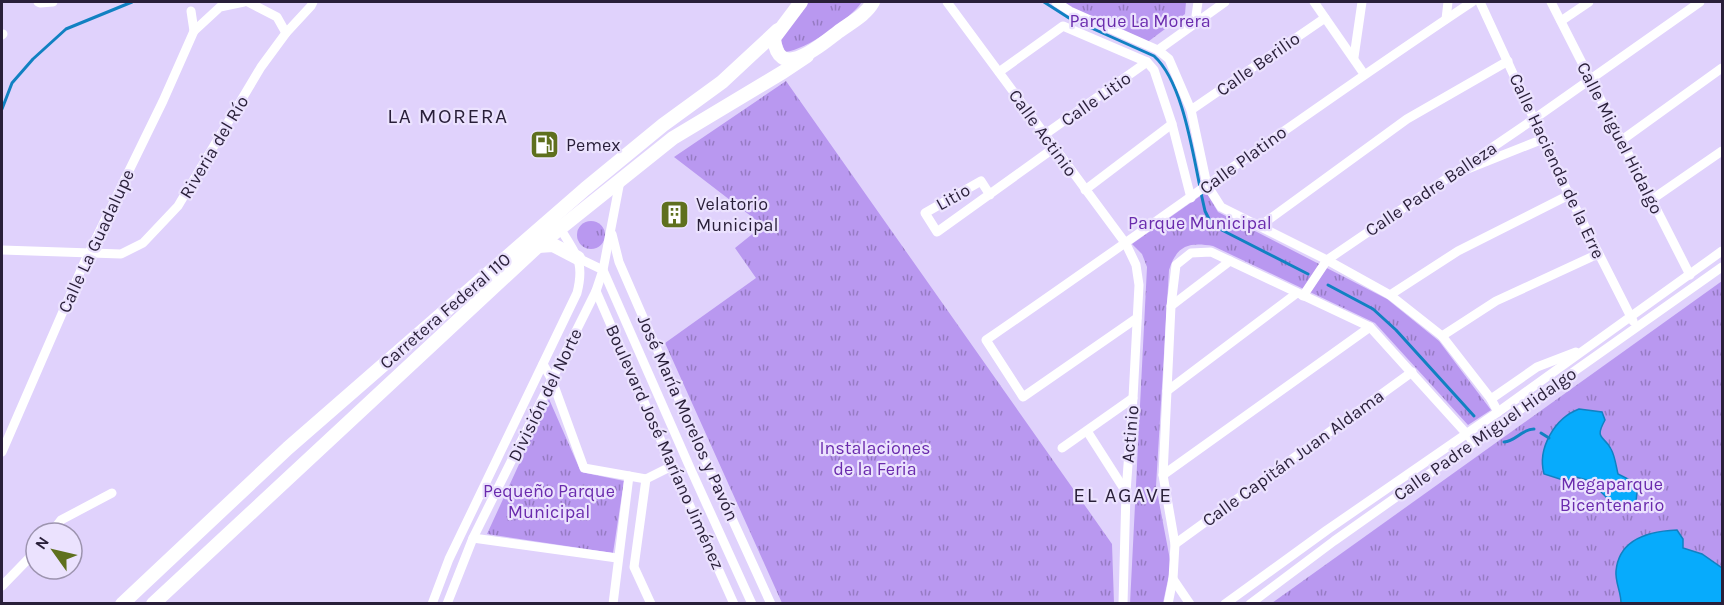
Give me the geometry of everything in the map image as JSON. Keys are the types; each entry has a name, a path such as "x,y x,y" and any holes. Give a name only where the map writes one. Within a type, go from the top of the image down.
{"main road":[{"name":"Carretera Federal 110","path":"122,603 288,448 567,205 663,125 722,82 778,30 801,2"},
{"name":"Carretera Federal 110","path":"153,603 538,246 673,138 807,56 866,12 873,2"},
{"path":"778,30 774,44 783,57 795,59 807,56"},
{"path":"560,228 566,213 651,141 663,125"},
{"path":"538,246 553,245 578,258"}],"street":[{"path":"39,2 53,2"},
{"path":"194,31 220,7 246,2 278,17 286,33"},
{"name":"Riveria del Río","path":"2,250 121,254 143,243 178,206 261,67 286,33 314,2"},
{"name":"Calle Actinio","path":"947,2 1126,244 1136,265"},
{"path":"1056,2 1070,11 1158,50 1169,58 1191,110 1205,187 1221,207 1327,260 1390,295 1442,336 1491,399 1498,412"},
{"path":"1195,23 1198,2"},
{"path":"1158,50 1225,2"},
{"path":"1314,2 1364,74"},
{"path":"1354,57 1362,2"},
{"path":"1446,19 1448,2"},
{"name":"Calle Platino","path":"1137,318 1023,397 986,340 1126,244 1364,74 1472,2"},
{"name":"Calle Hacienda de la Erre","path":"1480,2 1569,195 1637,328"},
{"name":"Calle Miguel Hidalgo","path":"1551,2 1690,275"},
{"path":"1561,21 1589,2"},
{"name":"Calle Padre Balleza","path":"1327,260 1700,2"},
{"path":"191,11 194,31"},
{"name":"Calle Berilio","path":"1191,110 1325,18"},
{"path":"999,72 1063,26 1147,62 1154,69 1192,196"},
{"name":"Calle La Guadalupe","path":"2,452 88,254 163,101 194,31"},
{"name":"Calle Litio","path":"1044,135 1147,62"},
{"path":"1260,226 1407,119 1508,62"},
{"path":"1622,140 1722,68"},
{"path":"1085,190 1172,124"},
{"path":"1448,177 1543,139"},
{"name":"Litio","path":"990,195 981,181 925,213 937,232 990,195 1054,148"},
{"path":"1651,200 1722,152"},
{"name":"División del Norte","path":"447,603 473,538 596,291 603,270 620,179"},
{"path":"1390,295 1458,251 1569,195"},
{"name":"División del Norte","path":"432,603 449,559 577,293 582,274 578,258 560,228"},
{"name":"José María Morelos y Pavón","path":"610,231 619,262 706,464 771,603"},
{"name":"Calle Padre Miguel Hidalgo","path":"1225,603 1590,347 1722,251"},
{"path":"1168,603 1173,579 1175,544 1163,475 1171,306 1176,265 1191,253 1211,252 1370,327 1474,442"},
{"path":"1442,336 1496,301 1598,254"},
{"path":"578,258 603,270"},
{"path":"1167,391 1300,294 1327,260"},
{"path":"1171,306 1230,261"},
{"name":"Actinio","path":"1123,603 1126,492 1137,318 1136,265"},
{"name":"Calle Padre Miguel Hidalgo","path":"1250,603 1722,267"},
{"name":"José María Morelos y Pavón","path":"603,270 752,603"},
{"name":"Boulevard José Maríano Jiménez","path":"596,291 734,603"},
{"path":"1163,475 1370,327"},
{"name":"Calle Padre Miguel Hidalgo","path":"1491,399 1537,367 1590,347"},
{"path":"543,364 552,380 584,468 646,479 672,466"},
{"name":"Calle Capitán Juan Aldama","path":"1175,544 1412,372"},
{"path":"1062,448 1133,398"},
{"path":"1087,431 1126,492"},
{"path":"613,603 629,477"},
{"path":"646,479 634,567 651,603"},
{"path":"61,521 112,493"},
{"path":"1327,530 1334,541"},
{"path":"473,538 617,558"},
{"path":"2,586 24,563"},
{"path":"1173,579 1190,603"}],"green space":[{"path":"804,2 862,2 848,17 827,33 804,46 785,52 778,33"},
{"name":"Parque La Morera","path":"1056,2 1186,2 1185,14 1145,44"},
{"name":"Instalaciones de la Feria","path":"786,81 1112,544 1114,603 782,603 665,343 756,278 735,248 761,227 756,220 674,157"},
{"name":"Parque Municipal","path":"1206,192 1218,212 1387,299 1439,341 1491,410 1468,425 1375,323 1213,246 1185,247 1176,255 1169,270 1156,486 1171,565 1163,603 1130,604 1147,267 1142,254 1132,244"},
{"path":"591,221 601,225 605,235 601,245 591,249 581,245 577,235 581,225"},
{"name":"Megaparque Bicentenario","path":"1722,281 1722,603 1272,603"},
{"name":"Pequeño Parque Municipal","path":"549,399 581,472 624,481 613,553 487,534"}],"water":[{"path":"1579,409 1602,412 1605,420 1600,431 1601,437 1612,452 1618,474 1634,482 1637,492 1636,502 1623,509 1610,501 1590,481 1576,477 1566,481 1544,474 1543,454 1550,435 1562,419"},
{"path":"1677,530 1683,539 1683,548 1702,554 1722,568 1722,603 1621,603 1616,571 1623,551 1630,544 1647,535"}],"waterway":[{"path":"2,109 12,83 33,59 66,29 132,2"},
{"path":"1044,2 1069,18 1154,56 1164,67 1179,98 1200,187"},
{"path":"1201,193 1205,211 1212,225 1308,274"},
{"path":"1328,285 1373,309 1396,330 1474,416"},
{"path":"1504,442 1534,429"},
{"path":"1541,433 1549,438"}],"place":[{"name":"Pemex","path":"545,145"},
{"name":"Velatorio Municipal","path":"675,214"}],"district":[{"name":"LA MORERA","path":"448,116"},
{"name":"EL AGAVE","path":"1123,495"}]}
